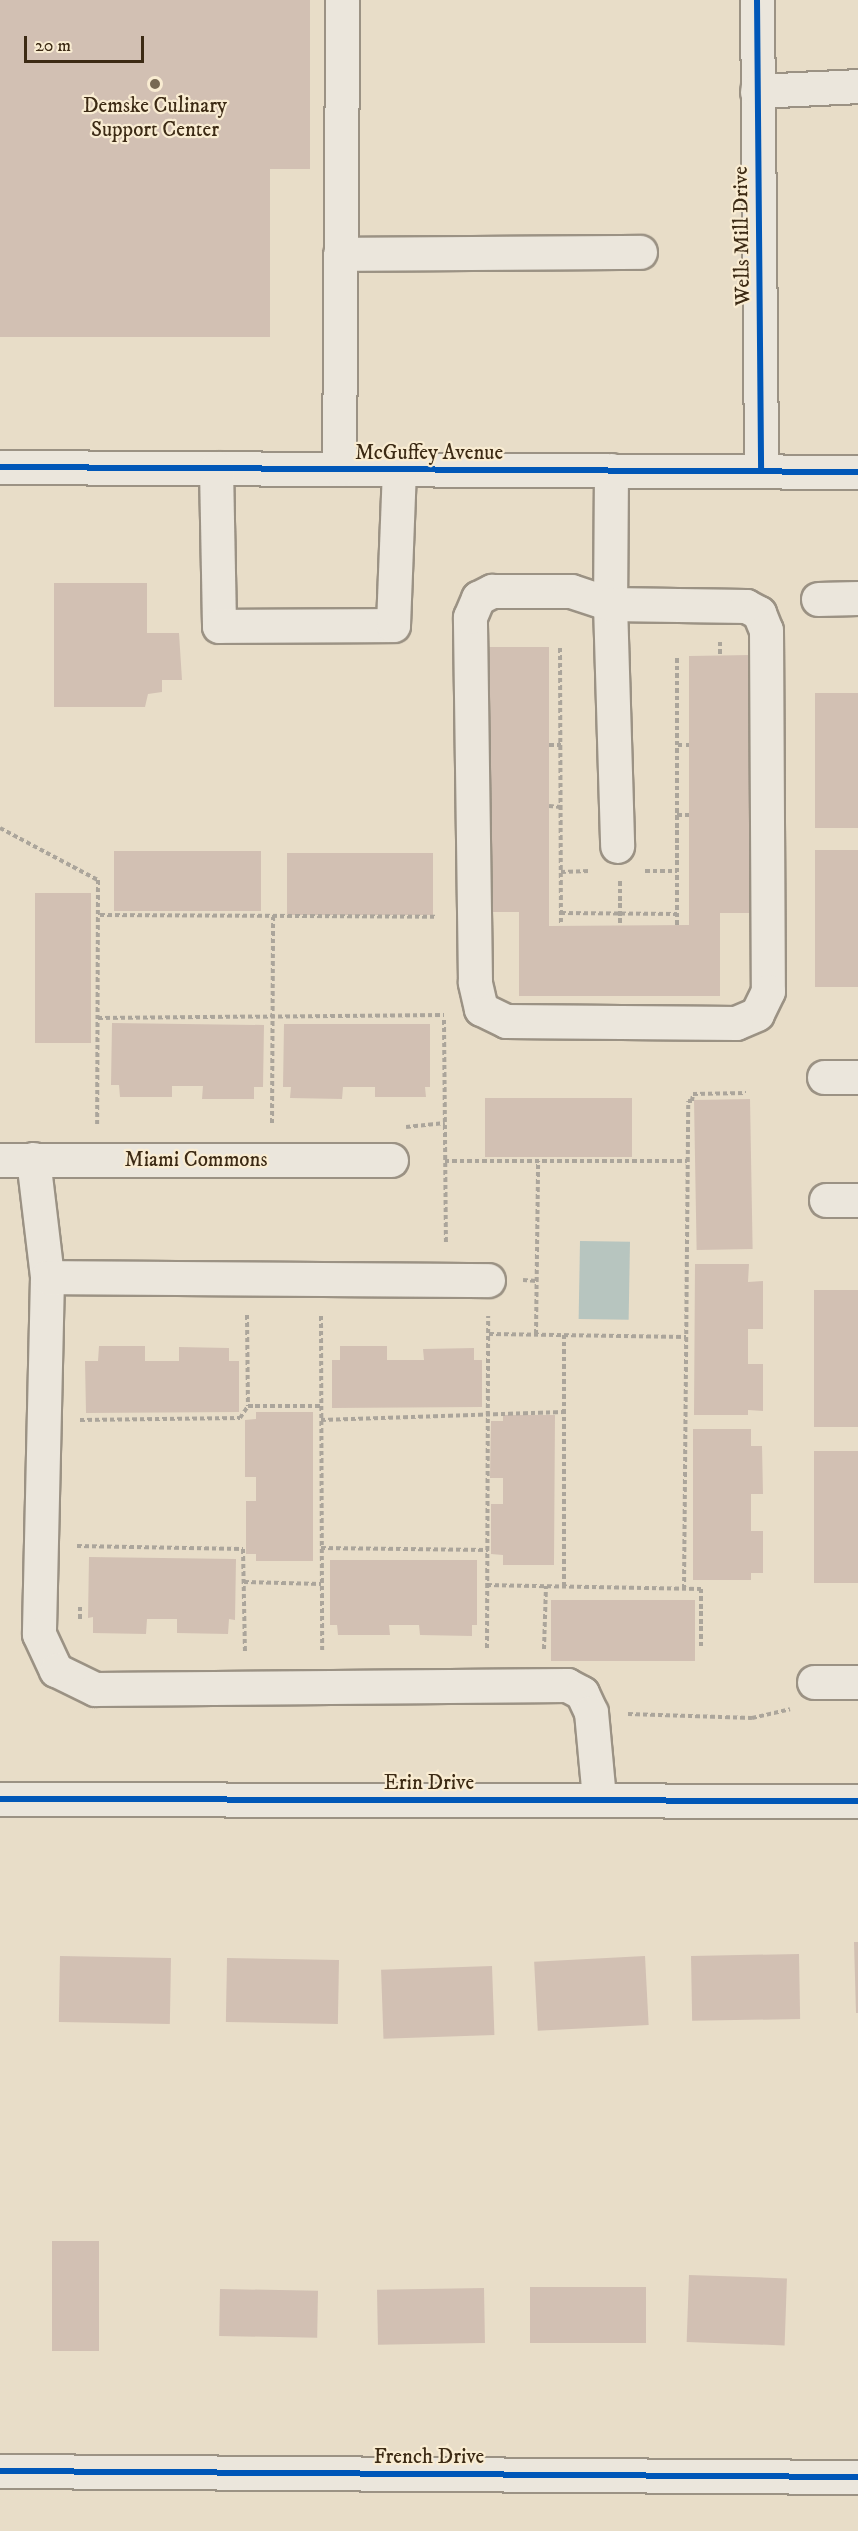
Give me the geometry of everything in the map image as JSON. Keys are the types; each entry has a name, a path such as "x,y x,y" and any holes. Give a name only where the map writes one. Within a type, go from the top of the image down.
{"street":[{"path":"339,469 342,0"},
{"name":"Wells Mill Drive","path":"757,0 761,471"},
{"path":"758,91 858,86"},
{"path":"340,254 640,252"},
{"name":"McGuffey Avenue","path":"0,467 858,472"},
{"path":"216,468 219,626 393,625 399,469"},
{"path":"611,470 610,604 617,846"},
{"path":"492,591 571,591 610,604 746,606 759,614 766,630 768,991 757,1014 736,1023 506,1021 482,1009 475,982 470,617 478,598 492,591"},
{"path":"818,598 858,598"},
{"path":"824,1077 858,1077"},
{"path":"33,1159 47,1277 39,1634 56,1670 95,1689 567,1685 582,1693 591,1712 599,1799"},
{"name":"Miami Commons","path":"0,1160 391,1160"},
{"path":"825,1200 858,1200"},
{"path":"47,1277 488,1281"},
{"path":"819,1682 858,1682"},
{"name":"Erin Drive","path":"0,1799 858,1801"},
{"name":"French Drive","path":"0,2471 858,2477"}],"path":[{"path":"561,648 561,925"},
{"path":"677,657 677,925"},
{"path":"549,745 561,745"},
{"path":"678,745 689,745"},
{"path":"549,806 561,807"},
{"path":"677,815 689,815"},
{"path":"0,828 94,876 100,885 97,1160"},
{"path":"617,846 620,925"},
{"path":"561,914 677,914"},
{"path":"100,915 444,917"},
{"path":"271,1160 273,917"},
{"path":"444,1004 446,1280"},
{"path":"98,1018 444,1015"},
{"path":"684,1588 688,1101 692,1101 693,1094 746,1093"},
{"path":"445,1161 687,1161"},
{"path":"536,1334 538,1161"},
{"path":"43,1420 240,1418 248,1406 246,1278"},
{"path":"321,1279 322,1687"},
{"path":"487,1686 488,1281"},
{"path":"488,1334 686,1337"},
{"path":"564,1335 564,1587"},
{"path":"248,1406 321,1406"},
{"path":"321,1420 488,1417 505,1411 564,1412"},
{"path":"41,1546 243,1549 245,1688"},
{"path":"321,1548 488,1550"},
{"path":"244,1582 321,1584"},
{"path":"488,1585 701,1589 701,1646"},
{"path":"544,1685 546,1586"},
{"path":"591,1712 752,1718 823,1699 819,1682"}],"shaded area":[{"path":"580,1241 630,1242 629,1320 579,1319"}],"building":[{"name":"Demske Culinary Support Center","path":"0,0 310,0 310,169 270,169 270,337 0,337"},
{"path":"54,583 147,583 147,633 179,633 182,680 162,680 162,692 148,694 145,707 54,707"},
{"path":"485,647 549,647 549,926 689,925 689,656 751,655 752,913 720,913 720,996 519,996 519,912 485,912"},
{"path":"815,693 858,693 858,828 815,828"},
{"path":"815,850 858,850 858,987 815,987"},
{"path":"114,851 261,851 261,911 114,911"},
{"path":"287,853 433,853 433,915 287,915"},
{"path":"35,893 91,893 91,1043 35,1043"},
{"path":"112,1023 264,1025 263,1087 254,1087 254,1099 202,1099 203,1086 172,1086 172,1097 120,1097 119,1085 111,1085"},
{"path":"284,1024 430,1024 430,1087 425,1087 426,1097 375,1097 375,1087 343,1087 342,1099 290,1098 291,1087 283,1087"},
{"path":"485,1098 632,1098 632,1157 485,1157"},
{"path":"750,1099 753,1249 697,1250 694,1100"},
{"path":"695,1264 749,1264 748,1282 763,1281 763,1329 748,1329 748,1364 763,1364 763,1411 748,1410 748,1415 694,1415"},
{"path":"814,1290 858,1290 858,1427 814,1427"},
{"path":"99,1346 145,1346 145,1361 179,1361 179,1347 229,1348 229,1361 239,1361 239,1412 86,1413 85,1361 98,1361"},
{"path":"340,1346 387,1346 387,1360 424,1360 423,1349 474,1348 474,1360 482,1360 482,1407 332,1408 332,1360 340,1360"},
{"path":"256,1412 313,1412 313,1561 256,1561 256,1554 246,1554 246,1501 256,1501 256,1477 245,1477 245,1420 256,1419"},
{"path":"503,1415 555,1415 554,1565 503,1565 503,1555 491,1554 491,1504 503,1504 503,1478 490,1478 491,1421 503,1421"},
{"path":"693,1429 751,1429 751,1446 762,1446 763,1494 751,1494 751,1531 763,1531 763,1573 751,1573 751,1580 693,1580"},
{"path":"814,1451 858,1451 858,1583 814,1583"},
{"path":"89,1557 236,1559 235,1620 229,1619 228,1634 177,1633 177,1619 147,1619 146,1634 93,1633 93,1617 88,1618"},
{"path":"330,1560 477,1560 477,1625 472,1625 472,1636 420,1635 419,1625 389,1625 390,1635 338,1635 337,1625 330,1625"},
{"path":"551,1600 695,1600 695,1661 551,1661"},
{"path":"854,1942 858,1942 858,2013 856,2013"},
{"path":"799,1954 800,2019 692,2021 691,1956"},
{"path":"60,1956 171,1958 170,2024 59,2022"},
{"path":"645,1956 649,2025 538,2031 534,1962"},
{"path":"227,1958 339,1960 338,2024 226,2022"},
{"path":"492,1966 494,2035 383,2039 381,1970"},
{"path":"52,2241 99,2241 99,2351 52,2351"},
{"path":"689,2275 787,2278 785,2345 687,2342"},
{"path":"530,2287 646,2287 646,2343 530,2343"},
{"path":"484,2288 485,2343 378,2345 377,2290"},
{"path":"220,2289 318,2291 317,2338 219,2336"}],"cycle path":[{"path":"757,0 761,471"},
{"path":"0,467 858,472"},
{"path":"0,1799 858,1801"},
{"path":"0,2471 858,2477"}],"place":[{"name":"Demske Culinary Support Center","path":"155,84"}]}
